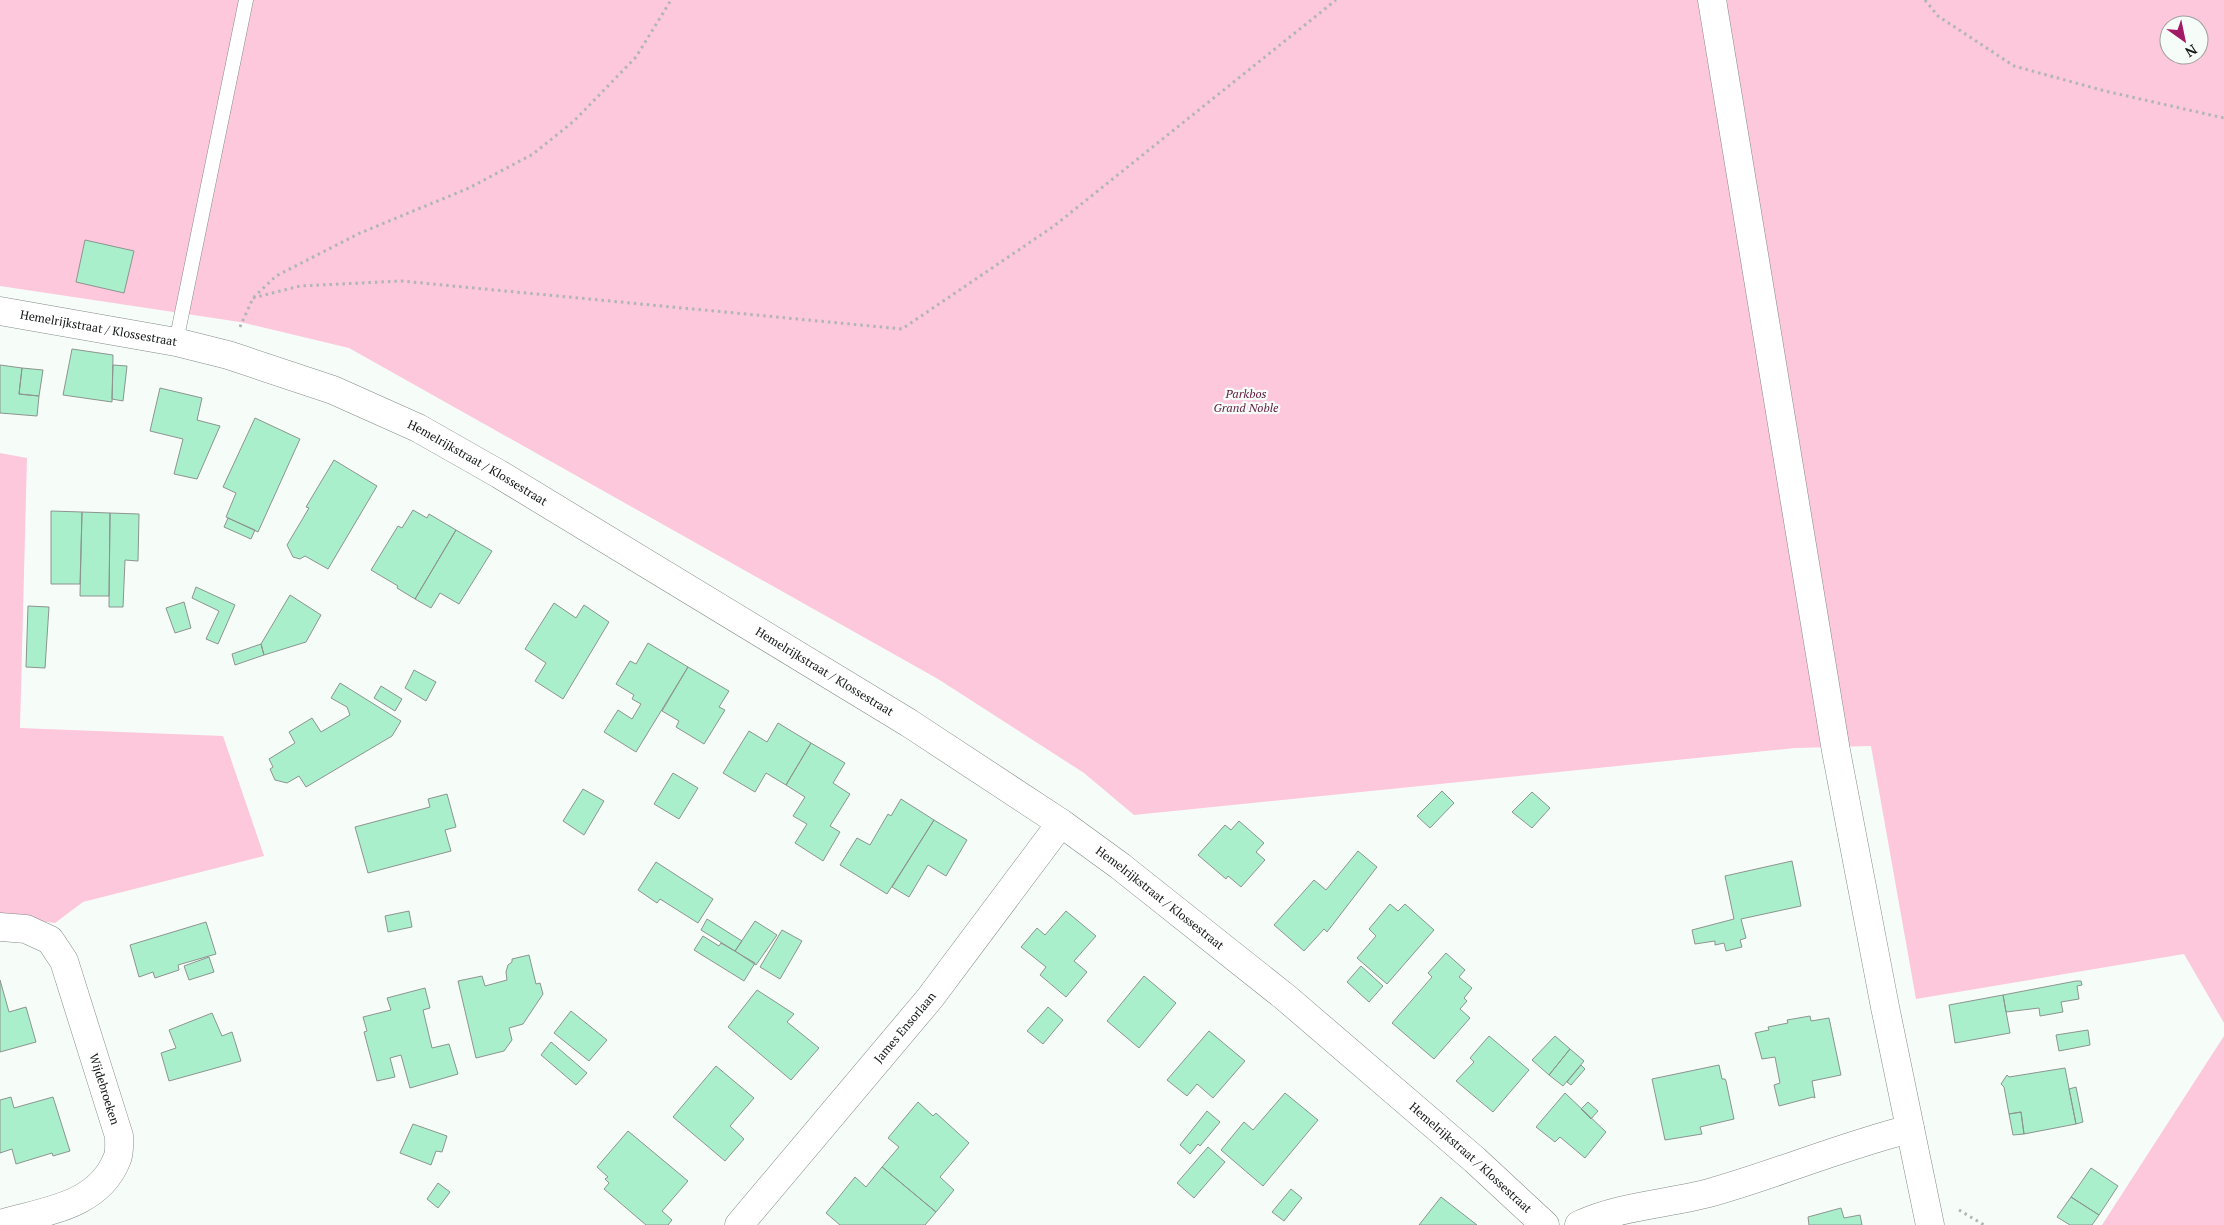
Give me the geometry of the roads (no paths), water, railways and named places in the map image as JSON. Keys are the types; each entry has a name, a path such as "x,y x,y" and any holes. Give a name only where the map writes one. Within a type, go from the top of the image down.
{"street":[{"path":"1712,0 1836,750 1930,1225"},
{"name":"Hemelrijkstraat / Klossestraat","path":"0,311 176,342 228,355 333,390 418,428 499,474 909,723 1061,823 1120,866 1285,997 1475,1160 1545,1225"},
{"name":"James Ensorlaan","path":"739,1225 930,998 1061,823"},
{"name":"Wijdebroeken","path":"0,927 26,929 50,940 64,961 119,1136 118,1158 106,1180 83,1199 0,1224"},
{"path":"1579,1225 1590,1220 1635,1208 1709,1193 1874,1138 1910,1129"}],"lane":[{"path":"176,342 246,0"}],"park label":[{"name":"Parkbos Grand Noble","path":"1246,401"}]}
